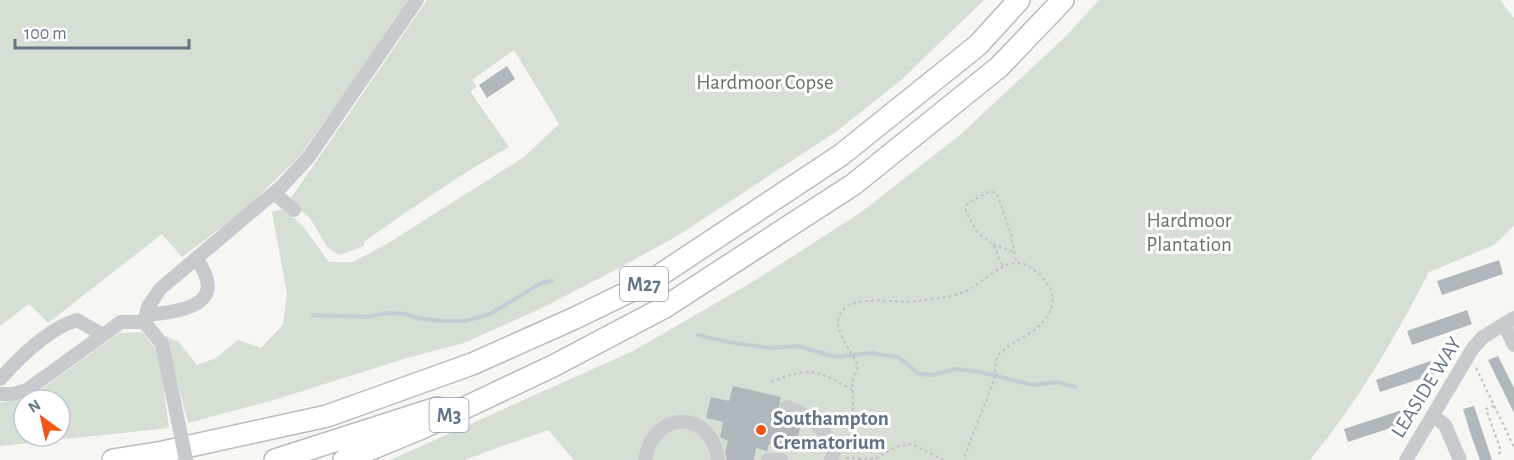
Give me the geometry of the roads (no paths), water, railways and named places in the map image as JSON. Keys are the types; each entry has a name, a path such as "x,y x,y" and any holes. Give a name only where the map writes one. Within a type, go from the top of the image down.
{"highway":[{"name":"M27","path":"113,460 163,452 327,416 472,364 575,318 651,280 841,155 978,45 1019,0"},
{"name":"M27","path":"275,460 413,416 553,366 665,307 854,184 999,67 1063,0"},
{"name":"M3","path":"344,460 422,428 553,366"}],"street":[{"path":"186,460 162,344 145,318 148,307 160,288 274,193 308,158 417,0"},
{"path":"274,193 294,210"},
{"path":"0,394 13,394 27,390 121,322 182,310 197,304 207,296 209,287 205,273 196,258"},
{"path":"3,371 29,349 68,323 77,320 103,335"},
{"path":"1509,321 1514,345"},
{"name":"LEASIDE WAY","path":"1406,460 1469,354 1483,337 1509,321"},
{"path":"788,407 801,412 826,434 837,459"},
{"path":"1433,416 1445,425 1460,460"},
{"path":"645,460 647,446 653,435 665,424 680,421 696,425 709,433 717,447 718,460"},
{"path":"768,460 781,460"}],"waterway":[{"path":"313,315 367,317 388,313 441,321 465,321 490,314 541,283 552,281"},
{"path":"698,335 769,348 798,346 836,357 873,353 898,357 919,374 933,375 955,369 976,371 1033,385 1057,382 1075,387"}],"place":[{"name":"Southampton Crematorium","path":"761,430"}],"park label":[{"name":"Hardmoor Copse","path":"765,82"},
{"name":"Hardmoor Plantation","path":"1189,232"}]}
